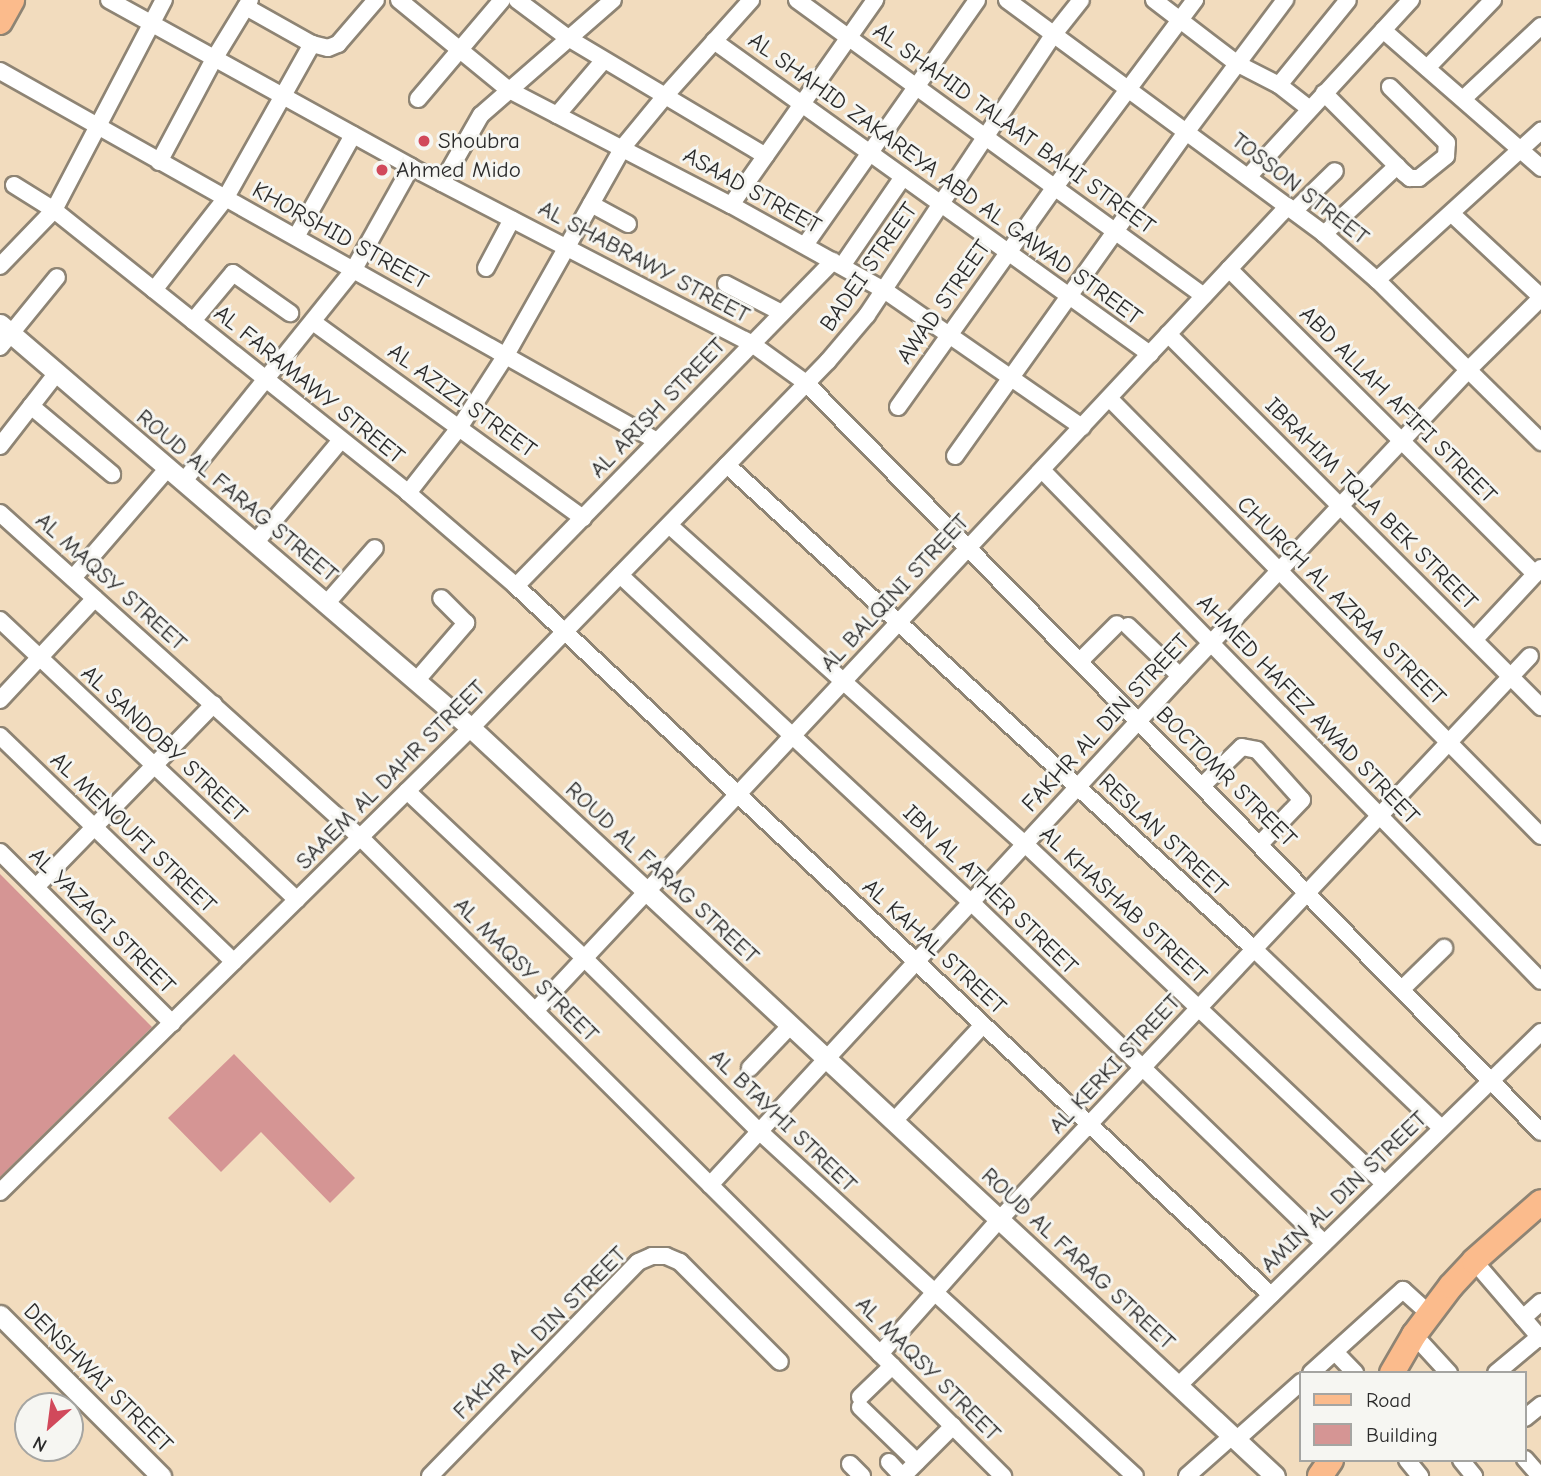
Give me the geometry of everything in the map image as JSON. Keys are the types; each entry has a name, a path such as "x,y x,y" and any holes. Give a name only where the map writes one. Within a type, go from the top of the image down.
{"main road":[{"path":"0,22 12,0"},
{"path":"1393,1371 1414,1335 1474,1261 1541,1202"}],"street":[{"name":"AL SHABRAWY STREET","path":"109,0 411,167 752,345"},
{"path":"0,266 54,210 164,0"},
{"path":"159,162 214,59 248,3 312,44 323,48 338,44 376,0"},
{"name":"ASAAD STREET","path":"399,0 509,90 623,147 884,289 1082,427"},
{"path":"418,99 502,0"},
{"path":"517,0 568,38 765,156"},
{"path":"442,183 481,115 613,0"},
{"path":"408,493 459,428 506,355 623,147 751,0"},
{"name":"AL SHAHID TALAAT BAHI STREET","path":"797,0 1204,296"},
{"path":"731,205 875,0"},
{"path":"805,245 977,0"},
{"name":"TOSSON STREET","path":"1007,0 1325,234 1377,281 1541,442"},
{"name":"BADEI STREET","path":"806,383 848,339 884,289 1054,34 1081,0"},
{"path":"1154,0 1236,63 1279,85 1310,109"},
{"name":"AWAD STREET","path":"898,407 1055,187 1195,0"},
{"path":"955,457 1186,131 1285,0"},
{"path":"1279,85 1348,0"},
{"path":"1248,177 1411,0"},
{"path":"1427,68 1493,0"},
{"path":"1463,99 1541,26"},
{"path":"1382,30 1541,168"},
{"name":"AL SHAHID ZAKAREYA ABD AL GAWAD STREET","path":"714,41 1150,354"},
{"path":"154,290 225,199 312,44"},
{"path":"556,115 604,60"},
{"name":"KHORSHID STREET","path":"0,71 657,441"},
{"path":"1324,93 1410,178 1419,178 1446,156 1448,150 1443,138 1390,87"},
{"path":"1377,281 1541,131"},
{"path":"296,237 354,135"},
{"path":"1325,234 1397,166"},
{"path":"183,482 354,269 411,167"},
{"name":"AL BALQINI STREET","path":"535,1011 1229,269 1335,171"},
{"name":"AL ARISH STREET","path":"516,586 782,313 837,263 903,177"},
{"name":"AL FARAMAWY STREET","path":"14,185 54,210 408,493 516,586 565,633"},
{"path":"591,204 628,224"},
{"path":"1452,214 1541,297"},
{"path":"486,268 512,219"},
{"name":"ABD ALLAH AFIFI STREET","path":"1229,269 1401,441 1538,571"},
{"path":"193,321 233,273 290,313"},
{"path":"4,335 57,277"},
{"path":"726,284 782,313"},
{"name":"FAKHR AL DIN STREET","path":"710,1185 1180,676 1468,370 1541,297"},
{"name":"AL AZIZI STREET","path":"313,322 583,518"},
{"name":"IBRAHIM TQLA BEK STREET","path":"1168,334 1541,707"},
{"name":"ROUD AL FARAG STREET","path":"4,335 56,374 471,728 1275,1476"},
{"name":"BOCTOMR STREET","path":"752,345 806,383 1541,1132"},
{"path":"0,446 56,374"},
{"name":"SAAEM AL DAHR STREET","path":"0,1192 471,728 806,383"},
{"name":"CHURCH AL AZRAA STREET","path":"1109,398 1541,836"},
{"path":"31,406 112,474"},
{"path":"255,543 341,440"},
{"name":"RESLAN STREET","path":"727,465 900,621 1254,949 1441,1128"},
{"path":"73,578 167,468"},
{"name":"AHMED HAFEZ AWAD STREET","path":"1042,470 1541,981"},
{"name":"AL MAQSY STREET","path":"0,513 360,837 1003,1476"},
{"name":"AL KHASHAB STREET","path":"669,525 845,680 1024,844 1384,1184"},
{"path":"326,604 374,548"},
{"path":"1475,639 1538,571"},
{"name":"IBN AL ATHER STREET","path":"621,575 971,902 1324,1243"},
{"path":"0,700 95,598"},
{"path":"416,681 466,623 441,598"},
{"name":"AL SANDOBY STREET","path":"0,620 297,900"},
{"path":"1080,662 1123,625 1180,676"},
{"name":"AL KAHAL STREET","path":"565,633 1270,1295"},
{"name":"AL KERKI STREET","path":"880,1354 1000,1219 1530,656"},
{"path":"36,887 214,705"},
{"name":"AL MENOUFI STREET","path":"0,736 234,962"},
{"path":"1203,785 1242,747 1257,750 1302,800 1261,844"},
{"name":"AL BTAYHI STREET","path":"407,791 585,959 759,1131 1135,1476"},
{"name":"AL YAZAGI STREET","path":"0,852 172,1023"},
{"path":"1402,989 1444,948"},
{"path":"750,1068 791,1025"},
{"path":"894,1121 983,1025"},
{"name":"AMIN AL DIN STREET","path":"1178,1385 1541,1031"},
{"name":"FAKHR AL DIN STREET","path":"430,1476 638,1262 652,1256 666,1256 680,1262 780,1362"},
{"path":"1474,1261 1540,1338 1499,1371"},
{"path":"1313,1371 1403,1290 1430,1314"},
{"path":"1523,1318 1541,1303"},
{"name":"DENSHWAI STREET","path":"0,1315 161,1476"},
{"path":"1414,1335 1447,1371"},
{"path":"1335,1352 1353,1371"},
{"path":"892,1366 860,1402 917,1462"},
{"path":"1188,1476 1300,1383"},
{"path":"1527,1416 1541,1405"},
{"path":"888,1462 903,1476 953,1426"},
{"path":"1527,1461 1540,1476"},
{"path":"1409,1462 1420,1476"},
{"path":"1463,1462 1474,1476"},
{"path":"850,1464 862,1476"}],"building":[{"path":"0,874 152,1027 0,1177"},
{"path":"234,1054 355,1178 330,1203 261,1132 221,1172 168,1118"}],"place":[{"name":"Shoubra","path":"424,141"},
{"name":"Ahmed Mido","path":"382,170"}]}
